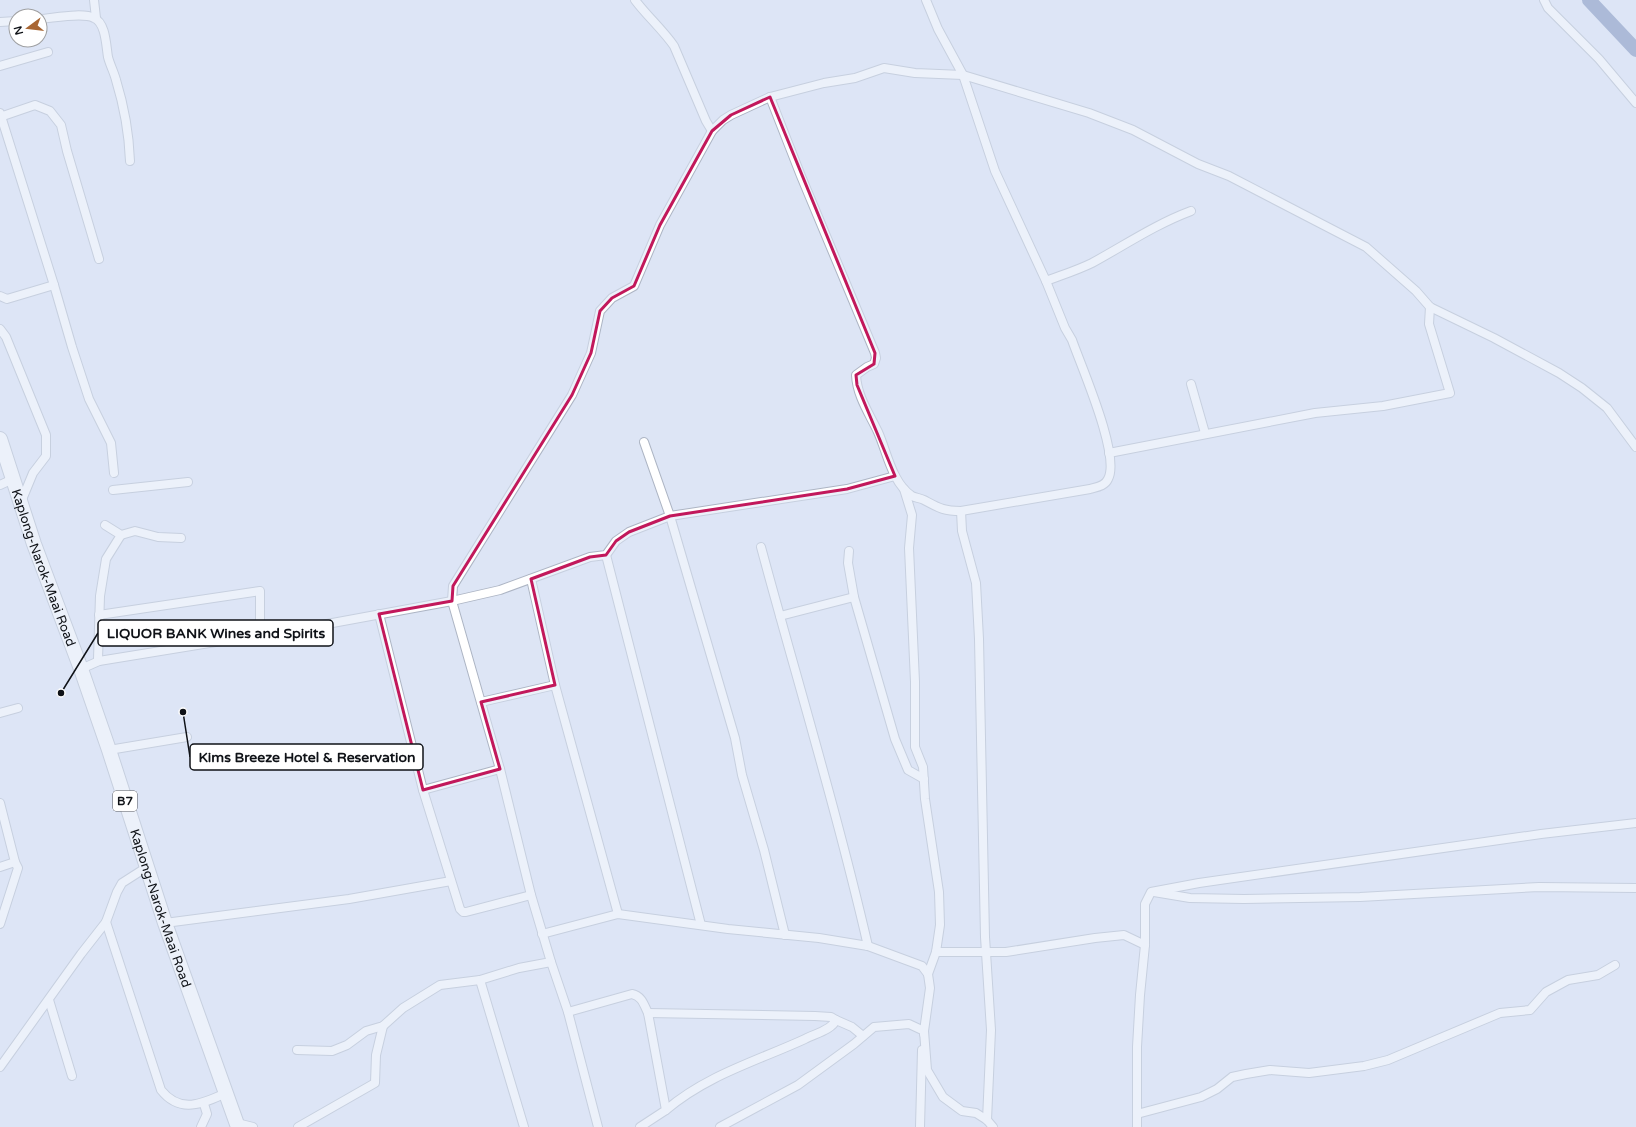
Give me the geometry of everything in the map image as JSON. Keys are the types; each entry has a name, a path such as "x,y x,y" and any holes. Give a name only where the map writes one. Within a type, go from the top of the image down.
{"highway":[{"name":"Kaplong-Narok-Maai Road","path":"0,439 34,544 81,669 109,750 165,923 238,1125"}],"street":[{"path":"94,0 96,18 102,26 109,58 116,79 130,144 130,161"},
{"path":"635,0 674,46 706,121 712,131"},
{"path":"904,490 942,510 961,511 1090,489 1102,485 1107,481 1110,474 1111,462 1104,428 1072,340 1065,328 1046,281 995,171 963,75 938,29 926,0"},
{"path":"1544,0 1548,8 1599,59 1636,103"},
{"path":"48,18 87,16 96,18"},
{"path":"0,66 48,52"},
{"path":"598,1127 568,1012 542,934 531,895 500,770 452,600 452,586 572,395 591,353 600,311 612,298 634,286 660,225 712,131 723,120 770,96 824,83 855,78 884,68 915,73 963,75 1089,113 1133,130 1198,164 1229,176 1366,247 1416,291 1430,307 1494,338 1559,373 1576,384 1607,408 1636,447"},
{"path":"770,96 801,176 875,353 876,358 874,364 866,367 856,375 857,385 896,476 904,490 912,515 909,548 915,682 915,747 923,767 925,799 939,892 940,925 936,952 928,974 930,988 921,1055 920,1127"},
{"path":"100,259 67,152 61,125 50,111 35,106 0,115 89,399 111,443 114,473"},
{"path":"1046,281 1091,264 1170,219 1191,211"},
{"path":"0,296 7,299 54,285"},
{"path":"1109,453 1205,433 1316,413 1384,406 1450,393 1429,324 1430,307"},
{"path":"0,329 6,337 46,435 46,456 33,473 21,502"},
{"path":"1192,384 1205,433"},
{"path":"644,442 670,516 735,738 742,775 764,850 785,935"},
{"path":"81,669 99,661 260,636 500,590 590,557 606,555 616,541 629,532 670,516 847,488 896,476"},
{"path":"0,485 13,479"},
{"path":"113,490 188,482"},
{"path":"961,511 962,531 976,583 977,599 981,699 986,952 991,1030 987,1120"},
{"path":"105,525 121,535"},
{"path":"99,661 100,596 106,559 121,535 135,531 158,537 181,538"},
{"path":"761,547 824,772 868,946"},
{"path":"849,551 848,563 854,597 895,739 908,770 924,779"},
{"path":"606,555 701,925"},
{"path":"531,579 555,685 618,914"},
{"path":"99,615 260,591 260,636"},
{"path":"780,616 854,597"},
{"path":"379,614 423,790 460,909 462,912 531,895"},
{"path":"481,702 555,685"},
{"path":"0,713 18,708"},
{"path":"109,750 187,737"},
{"path":"423,790 500,770"},
{"path":"0,802 15,862 18,868 0,924"},
{"path":"1151,892 1199,883 1405,855 1502,839 1636,822"},
{"path":"0,867 15,862"},
{"path":"0,1067 81,954 106,922 117,892 122,883 148,867"},
{"path":"165,923 349,899 451,882"},
{"path":"1151,892 1190,898 1244,899 1368,896 1539,887 1636,888"},
{"path":"1137,1127 1139,1017 1145,945 1145,904 1151,892"},
{"path":"542,934 618,914 819,938 868,946 922,966 928,974"},
{"path":"106,922 161,1090 174,1102 195,1105 204,1104 226,1093"},
{"path":"936,952 1006,952 1124,935 1145,945"},
{"path":"297,1050 332,1050 347,1046 366,1031 383,1026 402,1008 440,985 480,980 520,968 551,962"},
{"path":"1137,1114 1201,1097 1217,1089 1232,1078 1246,1074 1270,1070 1309,1073 1364,1066 1388,1060 1500,1013 1530,1010 1546,992 1568,980 1598,975 1615,965"},
{"path":"480,980 524,1127"},
{"path":"568,1012 632,994 638,995 648,1013 666,1110"},
{"path":"49,1000 72,1076"},
{"path":"648,1013 831,1017 852,1027 862,1036"},
{"path":"640,1127 691,1091 728,1071 832,1026 836,1020"},
{"path":"720,1127 798,1085 854,1044 874,1027 909,1024 924,1031"},
{"path":"298,1127 375,1083 376,1055 383,1026"},
{"path":"924,1031 927,1070 943,1097 962,1111 976,1112 987,1120 993,1127"},
{"path":"201,1127 207,1114 204,1104"},
{"path":"238,1125 253,1127"}],"highlighted area":[{"path":"770,97 875,353 874,364 856,375 857,385 895,476 847,489 670,516 629,532 616,541 606,555 590,557 531,579 555,685 481,702 500,769 423,790 379,614 452,601 453,586 572,395 591,353 600,311 612,298 634,286 660,225 712,131 731,115"}],"waterway":[{"path":"1589,0 1636,50"}],"place":[{"name":"LIQUOR BANK Wines and Spirits","path":"61,693"},
{"name":"Kims Breeze Hotel & Reservation","path":"183,712"}]}
